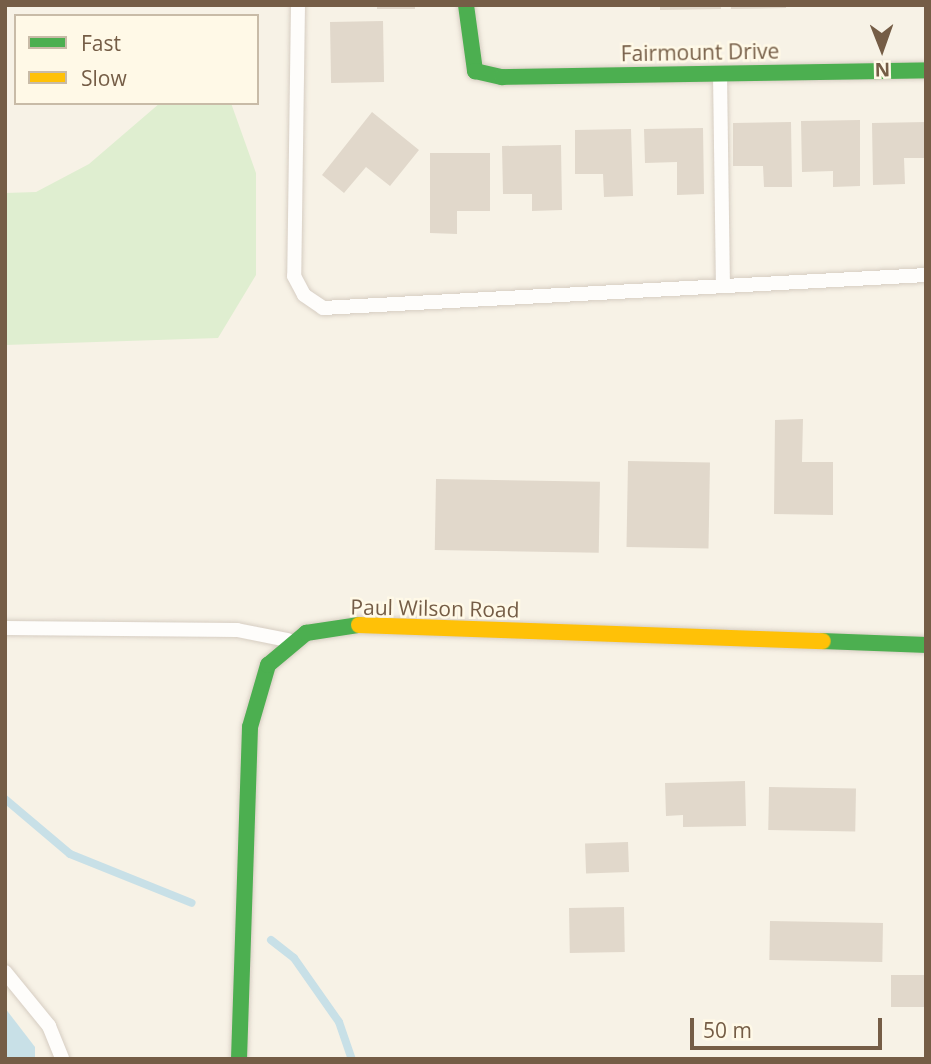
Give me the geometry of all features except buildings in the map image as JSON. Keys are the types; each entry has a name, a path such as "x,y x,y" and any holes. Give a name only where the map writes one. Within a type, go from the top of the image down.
{"street":[{"name":"Fairmount Drive","path":"466,5 475,71 502,77 926,70"},
{"name":"Paul Wilson Road","path":"239,1059 250,727 268,664 306,633 356,625 926,645"}],"lane":[{"path":"298,5 294,276 304,295 323,308 926,275"},
{"path":"720,72 723,286"},
{"path":"5,628 237,630 293,642"},
{"path":"5,972 49,1026 61,1059"}],"green space":[{"path":"158,105 232,105 256,173 256,275 218,338 5,345 5,193 36,192 89,164"}],"water":[{"path":"5,1008 35,1047 35,1059 5,1059"}],"waterway":[{"path":"5,799 70,854 192,903"},
{"path":"271,940 294,958 339,1022 352,1059"}],"traffic: fast":[{"path":"466,5 475,71 502,77 926,70"},
{"path":"239,1059 250,727 268,665 306,633 359,625"},
{"path":"823,641 926,645"}],"traffic: slow":[{"path":"359,625 823,641"}]}
